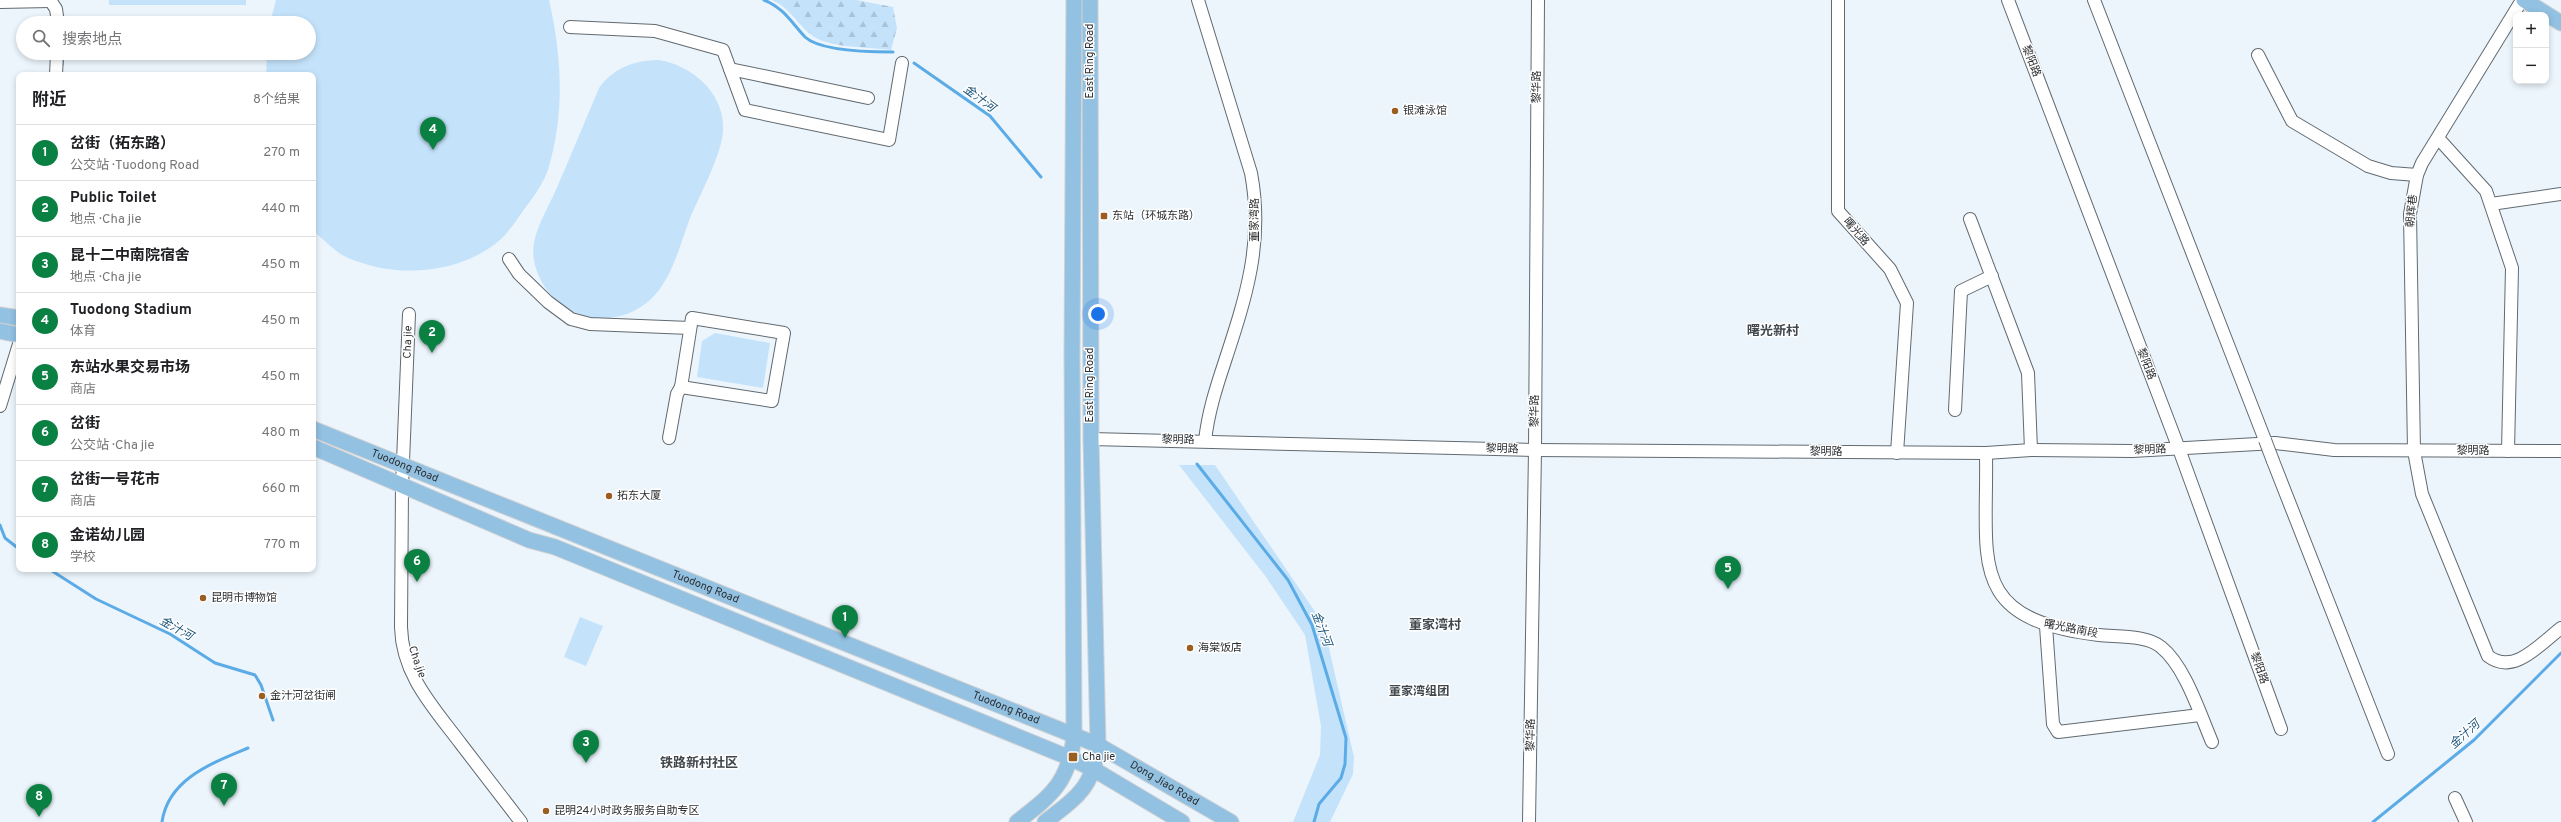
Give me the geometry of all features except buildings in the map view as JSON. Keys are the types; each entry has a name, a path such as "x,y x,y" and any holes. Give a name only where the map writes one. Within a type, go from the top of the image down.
{"main road":[{"name":"East Ring Road","path":"1017,822 1057,788 1070,758 1074,736 1072,347 1074,0"},
{"name":"East Ring Road","path":"1045,822 1084,789 1093,769 1098,745 1091,439 1090,0"},
{"path":"2523,0 2561,22"},
{"path":"0,315 16,318"},
{"path":"0,331 16,334"},
{"name":"Tuodong Road","path":"316,430 1098,745"},
{"name":"Tuodong Road","path":"316,448 529,540 554,547 1070,758 1093,769"},
{"name":"Dong Jiao Road","path":"1098,745 1231,822"},
{"name":"Dong Jiao Road","path":"1093,769 1182,822"}],"street":[{"path":"0,2 50,0 56,10 57,16"},
{"name":"董家湾路","path":"1198,0 1251,173 1255,194 1257,231 1253,265 1244,301 1207,416 1205,441"},
{"name":"黎华路","path":"1529,822 1535,450 1538,0"},
{"name":"曙光路","path":"1838,0 1838,211 1890,270 1907,303 1897,453"},
{"name":"黎阳路","path":"2008,0 2179,449 2281,730"},
{"path":"2094,0 2388,754"},
{"name":"朝辉巷","path":"2523,0 2438,138 2417,175 2410,220 2414,451 2422,494 2488,656 2496,662 2511,664 2521,659 2561,628"},
{"path":"570,27 655,31 723,50 745,110 888,140 902,62"},
{"path":"2258,54 2292,121 2368,166 2391,173 2417,175"},
{"path":"56,72 57,60"},
{"path":"730,69 868,98"},
{"path":"2438,138 2486,191 2512,268 2508,451"},
{"path":"2491,204 2561,194"},
{"path":"1970,219 2028,373 2031,450"},
{"path":"509,259 519,274 548,302 571,319 590,324 690,328"},
{"path":"1955,410 1961,292 1992,276"},
{"name":"Cha jie","path":"409,314 405,466 409,633 414,661 432,694 531,822"},
{"path":"669,438 677,394 681,387 692,318 784,333 772,401 681,387"},
{"path":"0,406 16,354"},
{"name":"黎明路","path":"1091,439 1535,450 1897,453 1986,453 2031,450 2179,449 2275,442 2334,450 2561,451"},
{"name":"曙光路南段","path":"1986,453 1990,574 1996,590 2007,603 2020,614 2046,626 2143,640 2160,646 2170,656 2181,673 2212,742"},
{"name":"Cha jie","path":"406,488 401,634 407,663 426,699 521,822"},
{"path":"2046,626 2053,724 2058,732 2200,715"},
{"path":"2455,798 2466,822"}],"green space":[{"path":"109,0 246,0 246,5 109,5"},
{"path":"276,0 549,0 557,42 560,85 557,128 553,149 548,170 540,186 504,236 491,247 475,257 457,264 439,268 401,270 363,264 346,257 316,234 316,72 266,72 267,60 316,60 316,16 272,16"},
{"path":"772,0 856,0 893,7 897,28 891,50 832,44 816,38 810,34 790,13"},
{"path":"650,60 673,63 686,69 707,87 715,98 721,111 723,124 720,148 690,218 675,261 665,282 658,291 644,305 636,310 620,316 611,318 593,318 584,316 573,312 562,305 552,297 544,286 534,263 533,250 535,238 599,88 611,75 625,66"},
{"path":"715,333 770,343 763,388 697,377 702,341"},
{"path":"1179,465 1215,465 1314,610 1325,631 1354,757 1353,774 1330,822 1293,822 1320,755 1321,726 1305,635 1266,577"},
{"path":"580,617 603,626 586,666 564,657"}],"waterway":[{"name":"金汁河","path":"764,0 782,11 805,37 812,42 847,50 893,52"},
{"name":"金汁河","path":"62,60 62,65"},
{"name":"金汁河","path":"914,63 990,116 1041,177"},
{"name":"金汁河","path":"1197,464 1288,580 1312,625 1346,738 1345,764 1341,778 1319,804 1314,822"},
{"name":"金汁河","path":"0,525 5,538 16,547"},
{"name":"金汁河","path":"54,572 96,599 170,634 215,663 255,675 261,685 273,720"},
{"name":"金汁河","path":"2373,822 2474,740 2561,653"},
{"name":"金汁河","path":"162,822 166,807 173,794 182,784 194,774 220,760 248,748"}],"place":[{"name":"银滩泳馆","path":"1395,111"},
{"name":"Tuodong Stadium","path":"433,150"},
{"name":"东站（环城东路）","path":"1104,216"},
{"name":"Public Toilet","path":"432,353"},
{"name":"拓东大厦","path":"609,496"},
{"name":"岔街","path":"417,582"},
{"name":"东站水果交易市场","path":"1728,589"},
{"name":"昆明市博物馆","path":"203,598"},
{"name":"岔街（拓东路）","path":"845,638"},
{"name":"海棠饭店","path":"1190,648"},
{"name":"金汁河岔街闸","path":"262,696"},
{"name":"Cha jie","path":"1073,757"},
{"name":"昆十二中南院宿舍","path":"586,763"},
{"name":"岔街一号花市","path":"224,806"},
{"name":"昆明24小时政务服务自助专区","path":"546,811"},
{"name":"金诺幼儿园","path":"39,817"}],"district":[{"name":"曙光新村","path":"1773,332"},
{"name":"董家湾村","path":"1435,626"},
{"name":"董家湾组团","path":"1419,692"},
{"name":"铁路新村社区","path":"699,764"}]}
